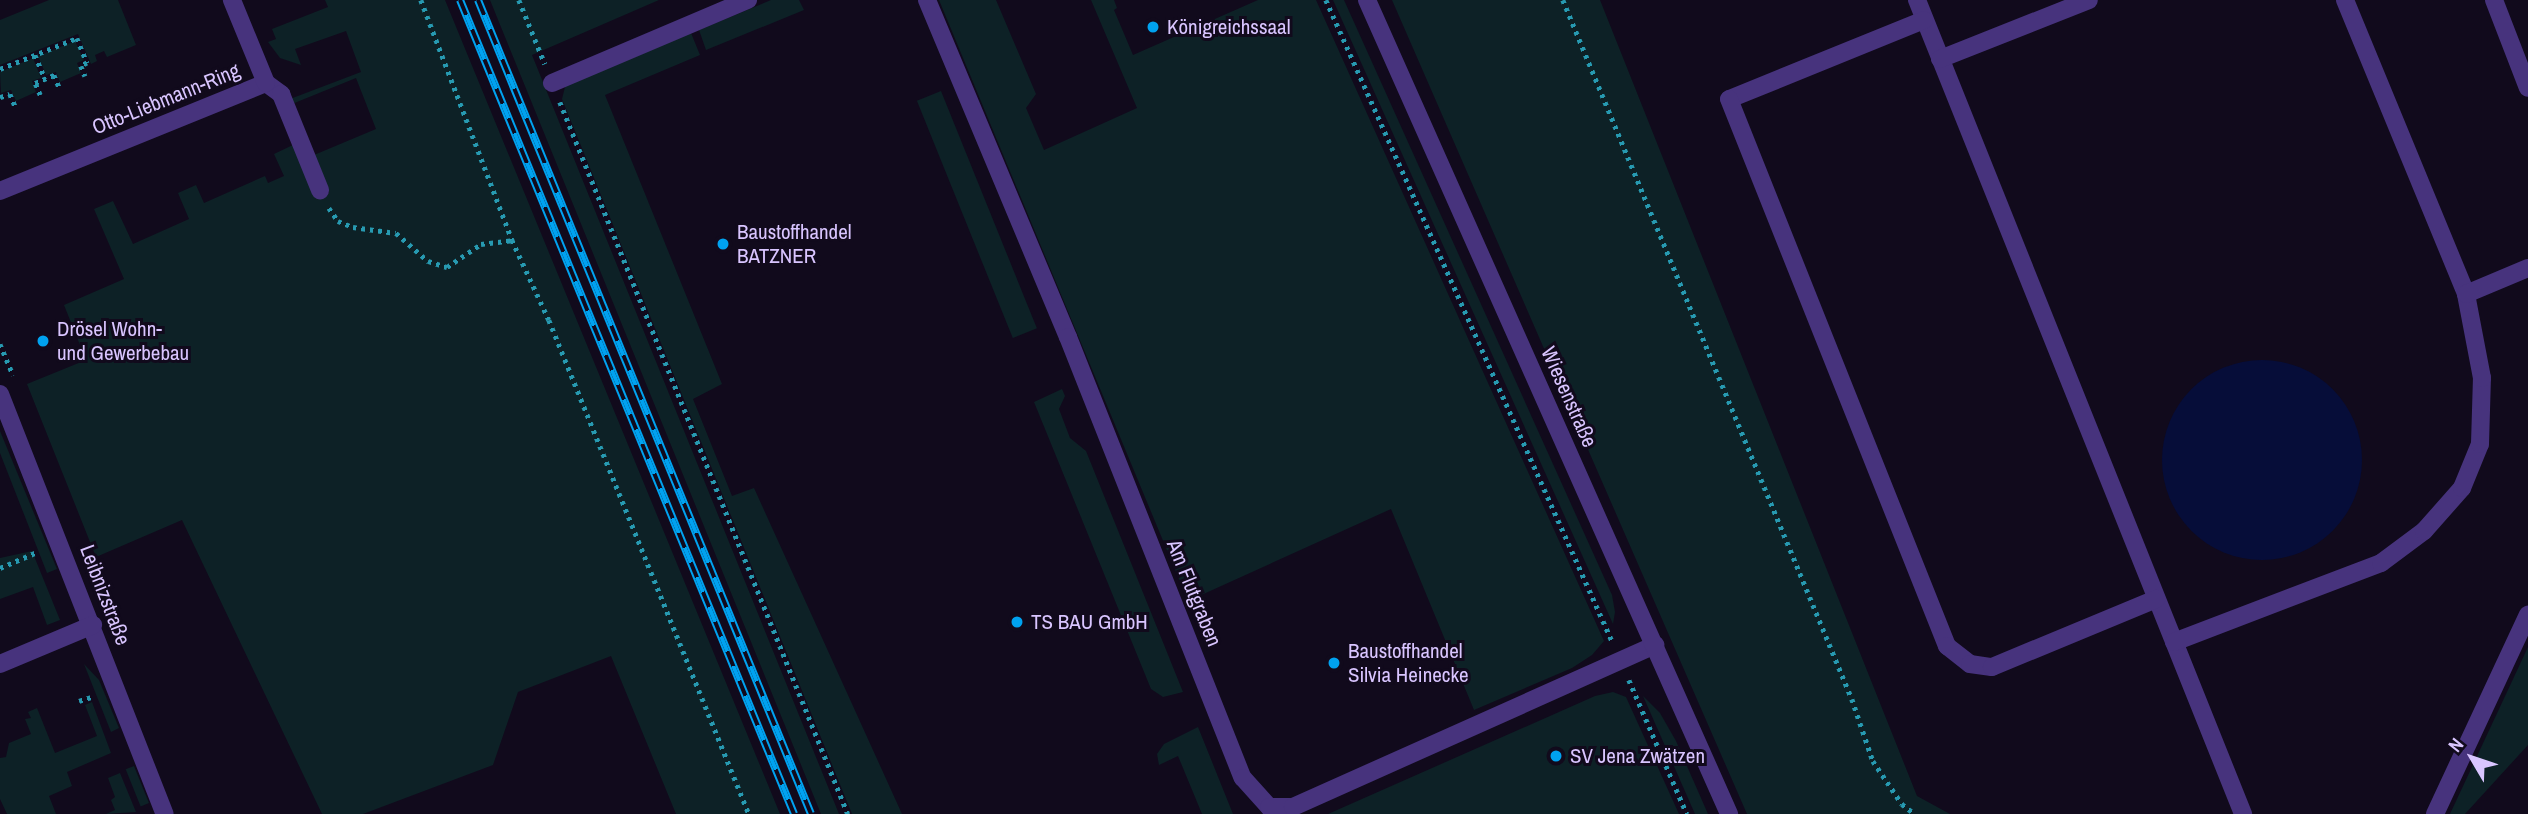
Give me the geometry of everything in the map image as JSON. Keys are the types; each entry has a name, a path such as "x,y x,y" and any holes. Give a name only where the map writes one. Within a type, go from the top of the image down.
{"street":[{"name":"Otto-Liebmann-Ring","path":"0,191 266,83 232,0"},
{"path":"552,83 748,0"},
{"name":"Am Flutgraben","path":"927,0 1068,337 1243,778 1269,807 1293,807 1655,645"},
{"name":"Wiesenstraße","path":"1367,0 1729,814"},
{"path":"1916,0 2243,814"},
{"path":"1940,59 2089,0"},
{"path":"2174,642 2381,563 2424,531 2462,488 2480,444 2482,378 2466,294 2345,0"},
{"path":"2494,0 2528,88"},
{"path":"1924,20 1729,99 1947,646 1970,664 1993,667 2156,599"},
{"path":"266,83 281,94 320,190"},
{"path":"2466,294 2528,268"},
{"name":"Leibnizstraße","path":"0,394 165,814"},
{"path":"2435,814 2528,615"},
{"path":"0,664 93,625"}],"path":[{"path":"421,0 512,240 549,320 749,814"},
{"path":"519,0 848,814"},
{"path":"1326,0 1687,814"},
{"path":"1563,0 1853,699 1873,761 1902,804 1915,814"},
{"path":"0,69 77,38 88,63 81,66 85,76"},
{"path":"35,55 45,79"},
{"path":"40,94 35,83 54,75 60,86"},
{"path":"0,97 10,94 15,106"},
{"path":"320,190 338,221 353,227 396,233 428,261 447,267 481,244 512,240"},
{"path":"0,568 37,552"},
{"path":"79,701 94,696"}],"green space":[{"path":"49,0 118,0 136,45 107,57 104,51 95,55 97,61 91,64 78,34 0,65 0,20"},
{"path":"325,0 445,0 780,814 676,814 611,656 518,692 493,765 363,814 322,814 182,520 96,557 27,384 86,360 64,305 124,279 94,209 113,201 133,244 189,219 178,193 196,185 204,203 265,176 268,183 284,176 274,154 295,144 318,198 329,193 314,155 376,129 356,78 292,104 290,99 361,72 346,31 295,49 301,65 280,58 268,42 276,39 272,29 328,7"},
{"path":"490,0 659,0 532,55 839,814 821,814"},
{"path":"771,0 799,0 804,10 706,50 699,30"},
{"path":"939,0 996,0 1036,94 1026,108 1044,150 1137,108 1091,0 1114,0 1117,8 1114,10 1133,55 1258,0 1316,0 1604,641 1592,655 1572,668 1474,710 1391,509 1188,601"},
{"path":"1333,0 1344,0 1612,595 1615,612 1613,624"},
{"path":"1392,0 1600,0 1917,796 1950,814 1747,814"},
{"path":"691,33 700,55 605,95 722,384 693,399 732,496 754,488 902,814 852,814 562,99 565,87 571,82"},
{"path":"75,41 84,60 77,63 81,73 60,82 56,72 46,75 38,56"},
{"path":"33,58 41,78 32,81 36,92 16,101 11,90 1,93 0,72"},
{"path":"941,91 1037,328 1013,338 917,101"},
{"path":"1062,389 1065,396 1059,409 1070,438 1086,451 1183,692 1163,697 1151,689 1034,402"},
{"path":"0,431 57,569 47,573 0,453"},
{"path":"32,551 60,620 47,625 33,587 0,599 0,558"},
{"path":"2528,647 2528,745 2465,814 2450,814"},
{"path":"84,664 99,680 119,728 111,732"},
{"name":"SV Jena Zwätzen","path":"1613,692 1626,697 1679,814 1328,814 1595,696"},
{"path":"1643,696 1660,713 1676,741 1708,814 1695,814"},
{"path":"92,702 111,753 67,772 72,786 49,796 56,814 7,814 0,799 0,758 6,757 9,743 31,734 25,719 31,718 28,712 37,708 55,753 97,736 85,705"},
{"path":"1198,727 1233,814 1202,814 1178,756 1159,765 1157,754 1164,744"},
{"path":"134,766 149,803 141,806 126,769"},
{"path":"120,773 136,812 106,814 115,810 111,800 115,797 108,778"}],"shaded area":[{"path":"2262,360 2300,368 2333,389 2354,422 2362,460 2354,498 2333,531 2300,552 2262,560 2224,552 2191,531 2170,498 2162,460 2170,422 2191,389 2224,368"}],"railway":[{"path":"460,0 794,814"},
{"path":"478,0 811,814"}],"place":[{"name":"Königreichssaal","path":"1153,27"},
{"name":"Baustoffhandel BATZNER","path":"723,244"},
{"name":"Drösel Wohn- und Gewerbebau","path":"43,341"},
{"name":"TS BAU GmbH","path":"1017,622"},
{"name":"Baustoffhandel Silvia Heinecke","path":"1334,663"},
{"name":"SV Jena Zwätzen","path":"1556,756"}]}
